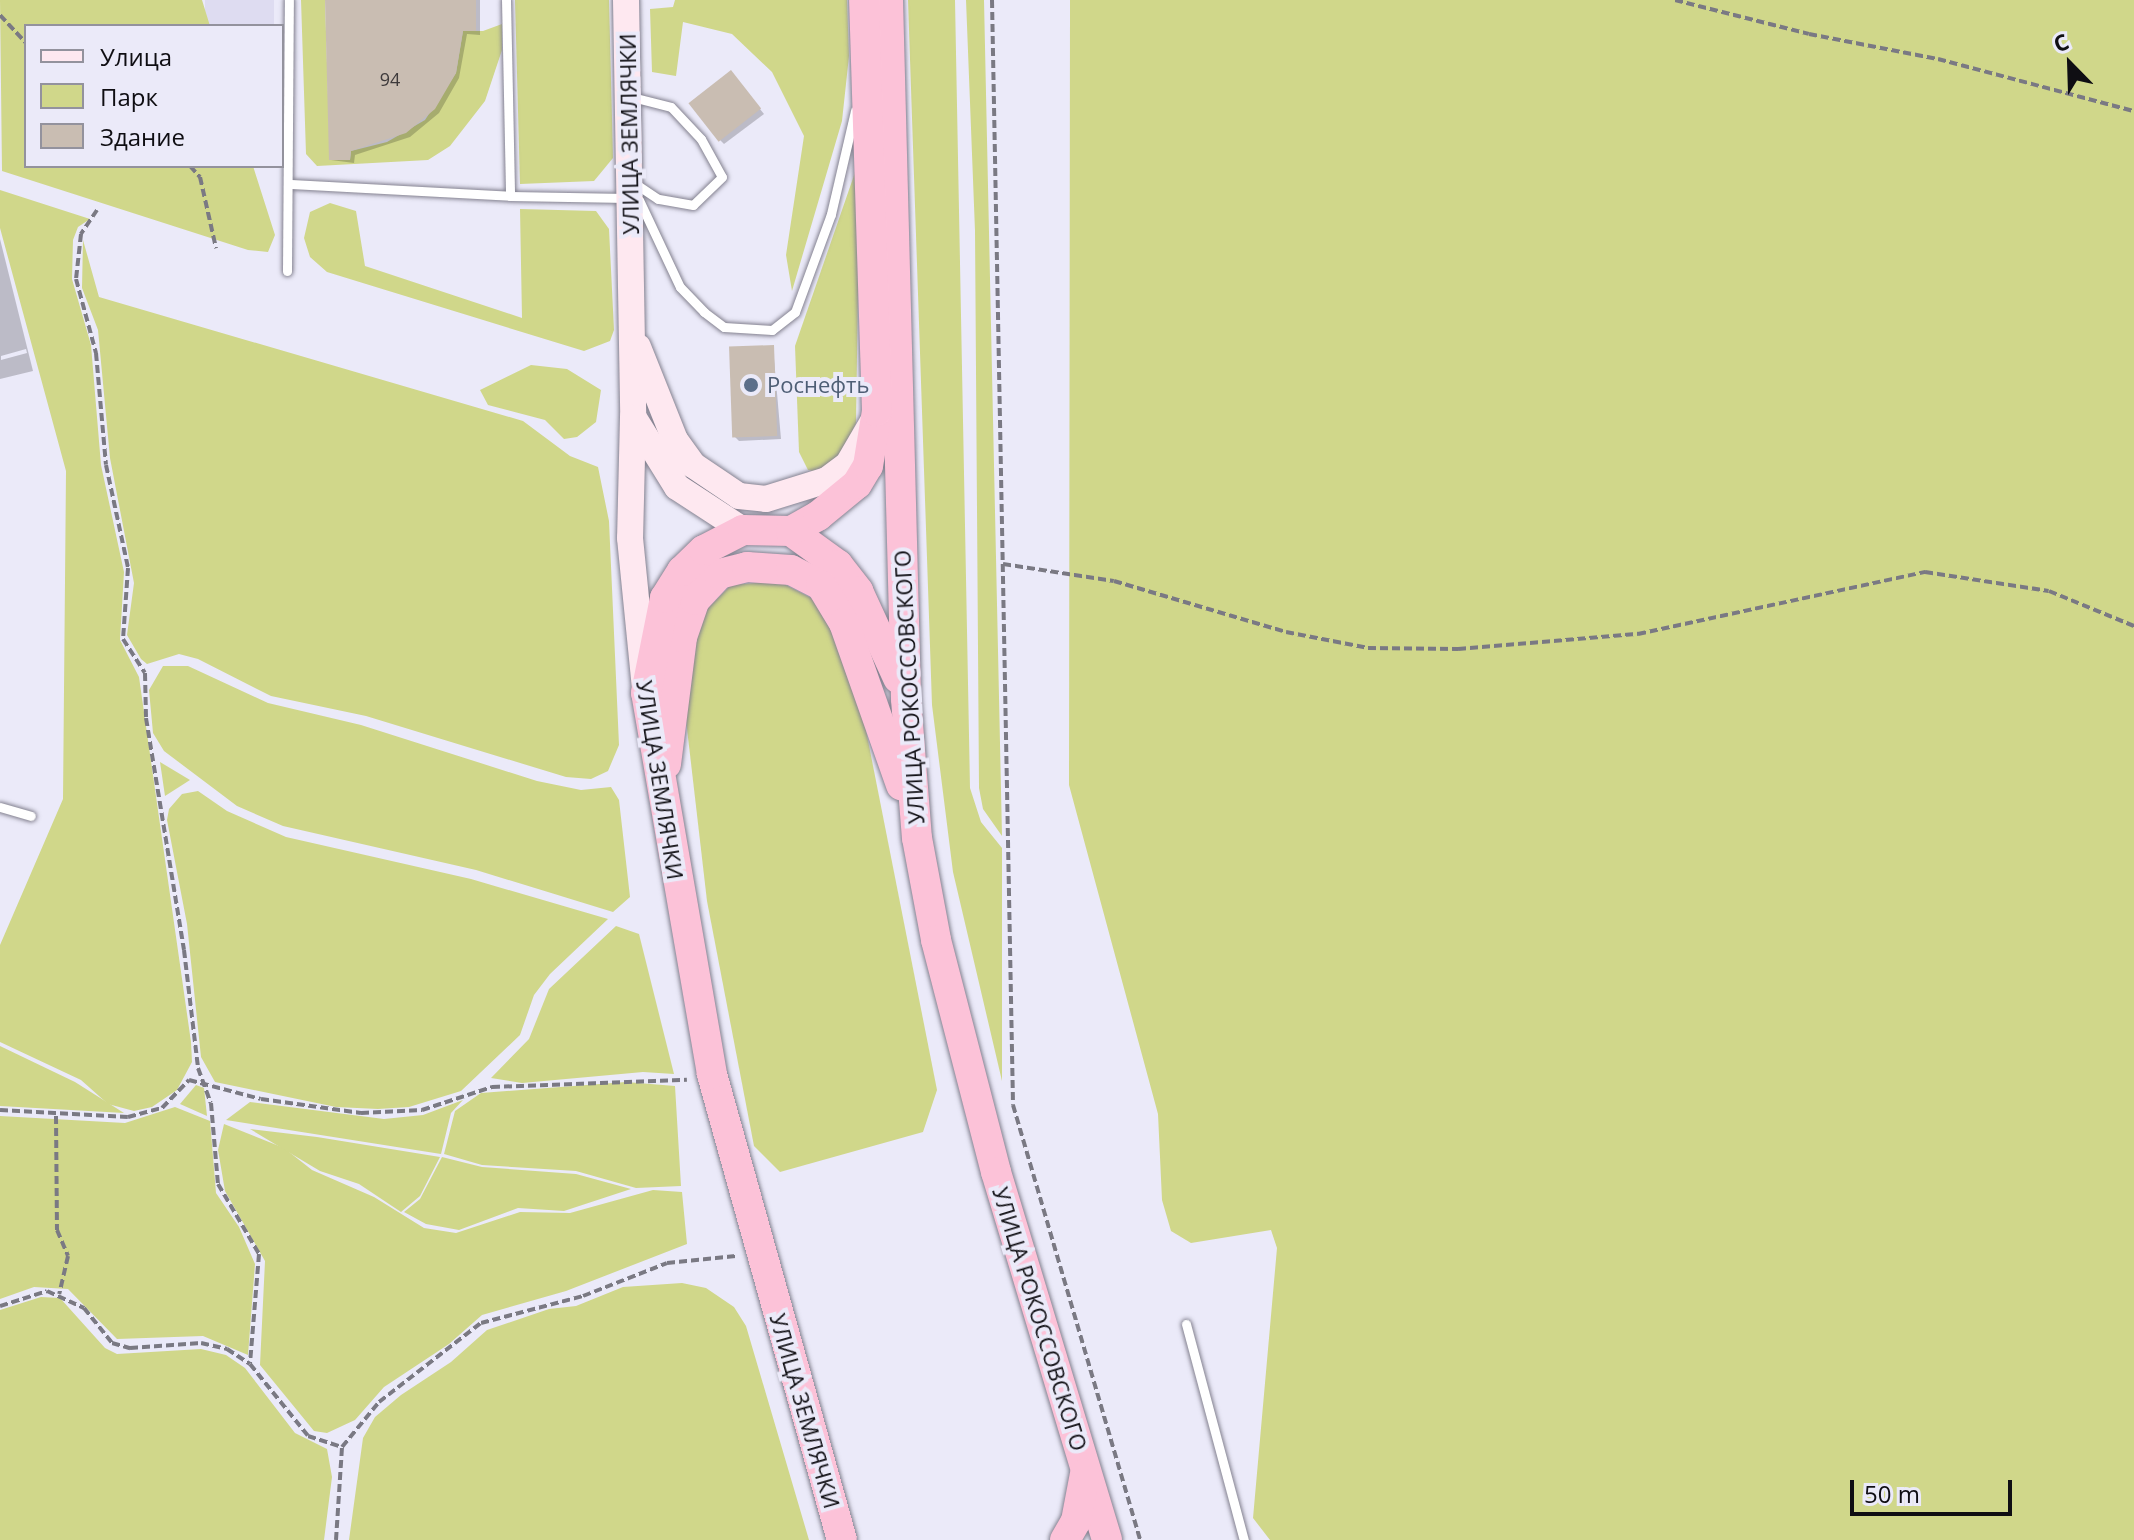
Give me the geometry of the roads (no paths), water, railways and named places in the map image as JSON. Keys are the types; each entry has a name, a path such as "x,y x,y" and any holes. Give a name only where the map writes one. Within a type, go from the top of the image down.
{"highway":[{"path":"791,531 857,484 868,466 877,411 864,0"},
{"name":"УЛИЦА РОКОССОВСКОГО","path":"888,0 906,699 917,838 936,940 996,1172 1107,1540"},
{"path":"646,693 665,598 682,571 704,550 743,530 791,531 838,565 858,591 906,699"},
{"path":"662,785 682,637 695,600 719,574 747,567 791,570 821,585 844,623 917,838"},
{"name":"УЛИЦА ЗЕМЛЯЧКИ","path":"646,693 712,1074 842,1540"},
{"path":"1065,1540 1076,1521 1086,1468"}],"main road":[{"name":"УЛИЦА ЗЕМЛЯЧКИ","path":"626,0 633,417 630,538 637,646 646,693"},
{"path":"631,324 675,440 693,465 739,496 766,499 827,480 848,464 877,411"},
{"path":"633,417 677,487 743,530"}],"lane":[{"path":"287,271 291,184 289,0"},
{"path":"506,0 510,196"},
{"path":"631,189 657,247 680,287 724,327 772,330 795,312 831,214 866,65"},
{"path":"291,184 510,196 631,189 658,199 693,205 722,177 701,139 671,107 629,97"},
{"path":"0,807 31,816"},
{"path":"1186,1324 1244,1540"}],"place":[{"name":"Роснефть","path":"751,385"}]}
